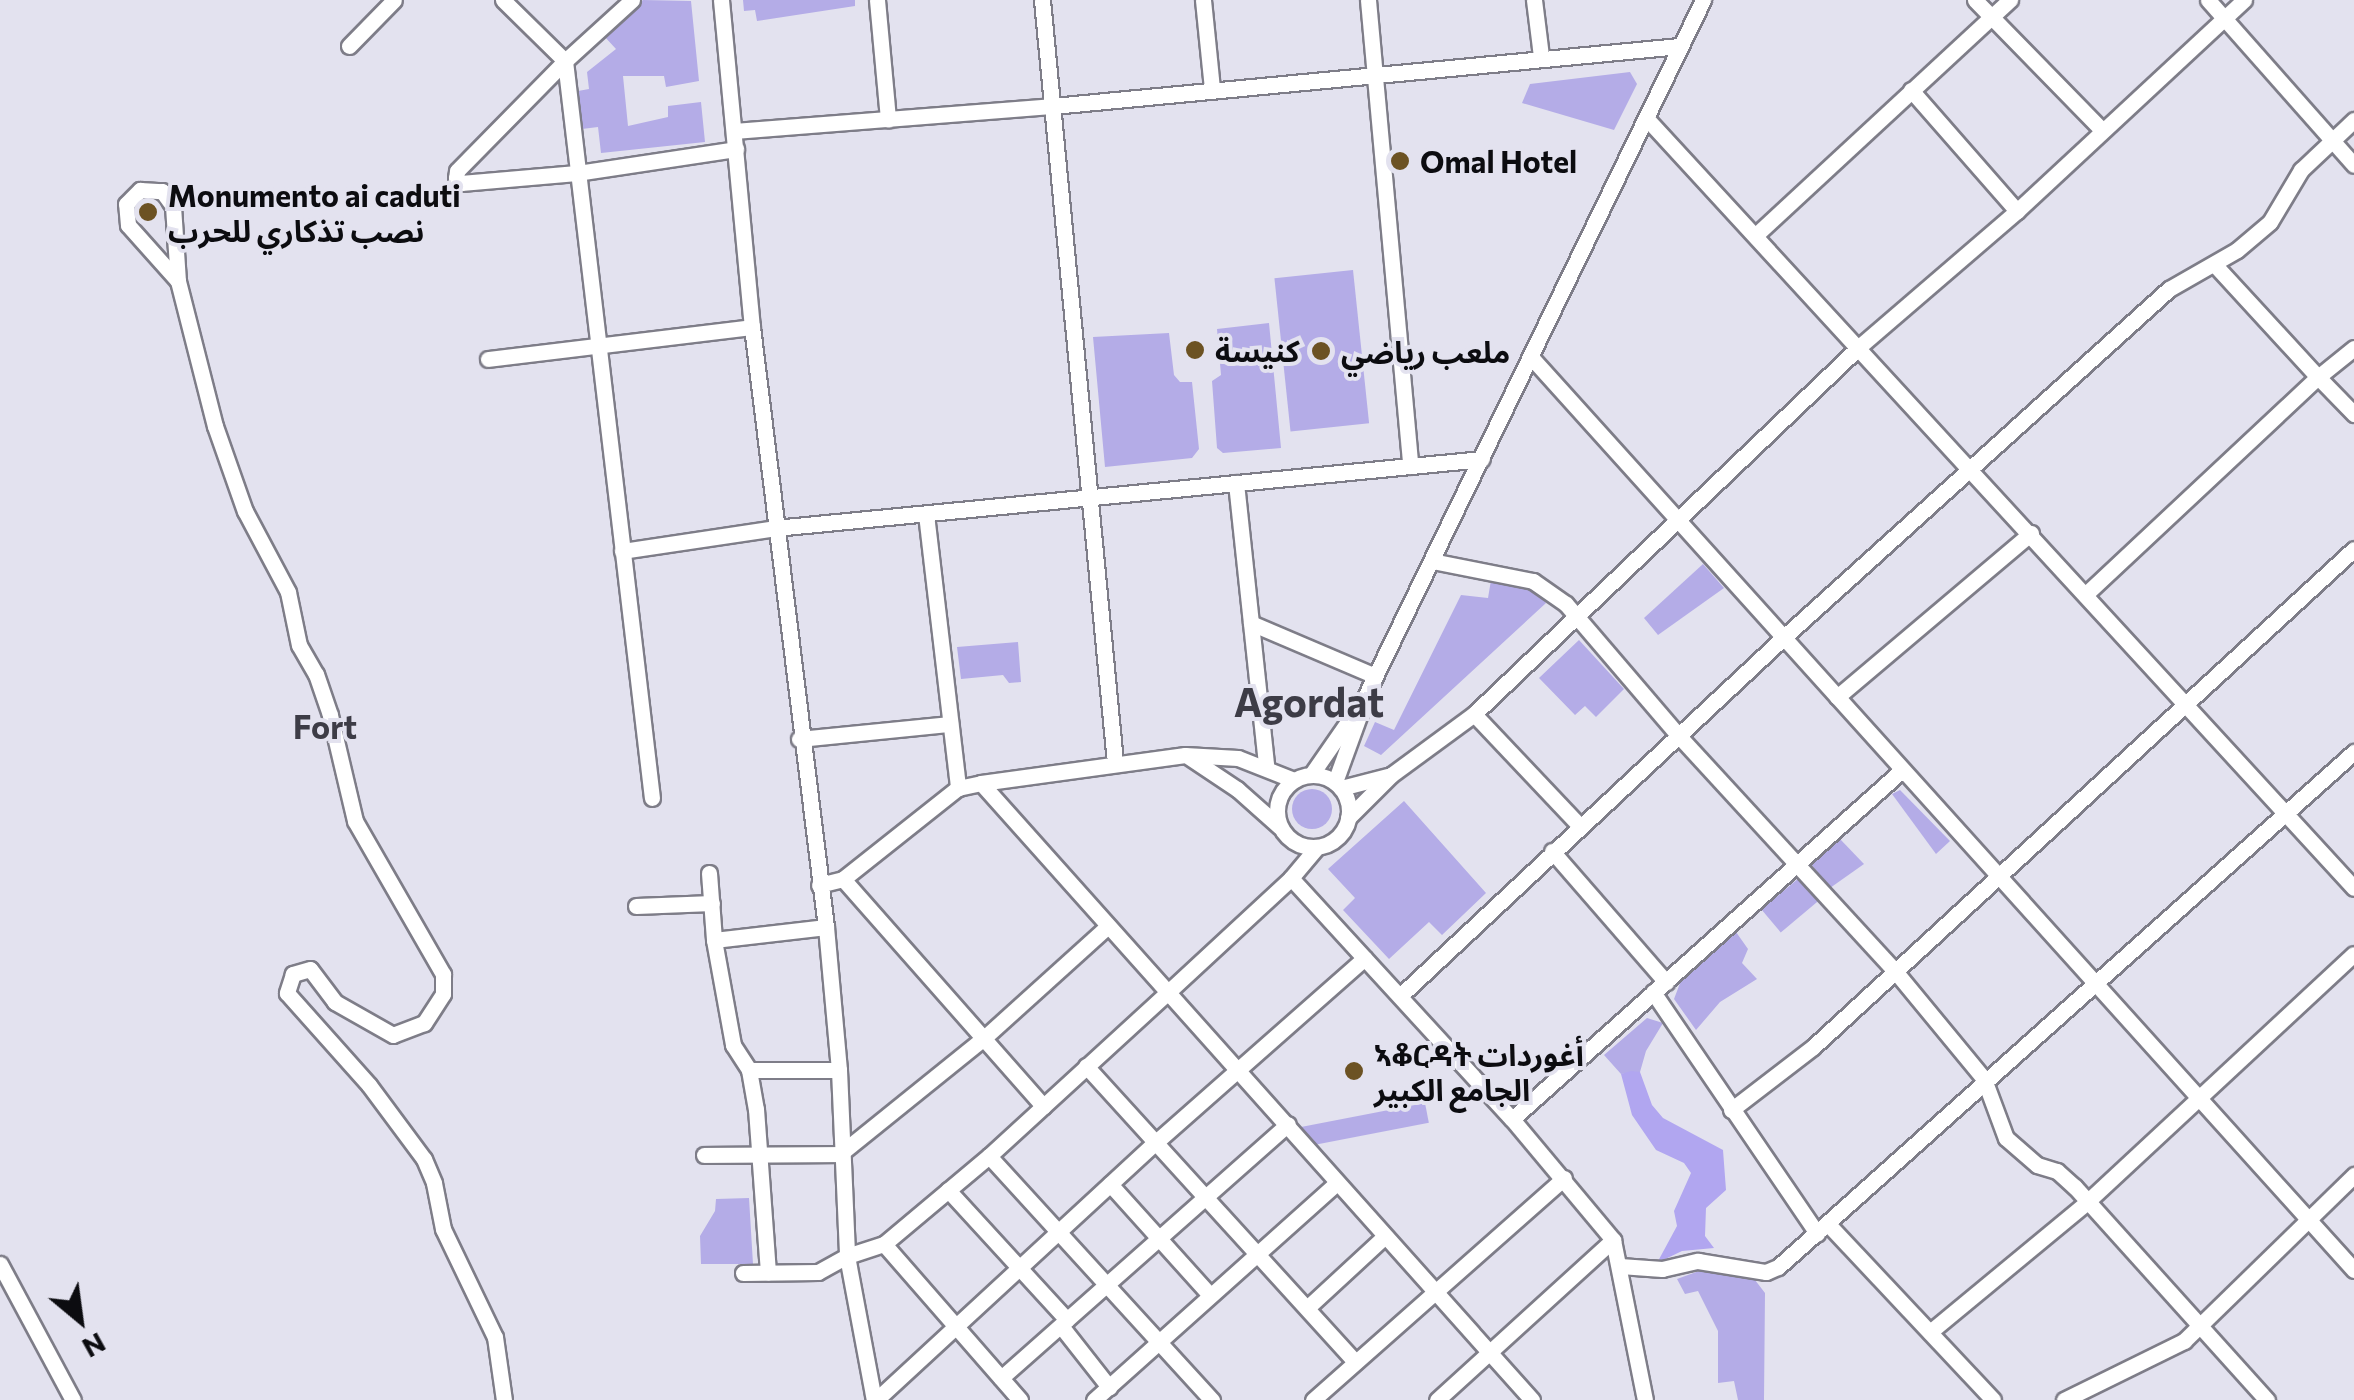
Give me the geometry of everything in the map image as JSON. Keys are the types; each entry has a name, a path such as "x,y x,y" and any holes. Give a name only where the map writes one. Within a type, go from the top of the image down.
{"street":[{"path":"349,46 394,0"},
{"path":"502,0 565,62 652,798"},
{"path":"632,0 457,171 456,178 461,183 576,172 736,150"},
{"path":"721,0 752,326 799,739 826,927 839,1070 847,1256 881,1398"},
{"path":"877,0 888,119"},
{"path":"1042,0 1115,762"},
{"path":"1204,0 1212,88"},
{"path":"1368,0 1410,466"},
{"path":"1534,0 1540,56"},
{"path":"1691,0 1692,22"},
{"path":"1311,775 1376,676 1703,0"},
{"path":"1974,0 2101,129"},
{"path":"1757,234 2010,0"},
{"path":"2208,0 2354,165"},
{"path":"743,1272 818,1272 847,1256 884,1244 989,1156 1291,878 1317,848 1338,838 1348,818 1391,775 1474,714 1860,346 2017,211 2244,0"},
{"path":"735,131 1053,106 1540,56 1680,46"},
{"path":"1911,90 2017,211"},
{"path":"1648,120 1972,467 2188,703 2284,816 2354,888"},
{"path":"1401,995 1784,637 2169,289 2214,264 2270,222 2286,190 2354,120"},
{"path":"178,281 128,225 126,204 140,190 155,188 171,200 178,281 230,476 288,592 299,645 316,674 330,715 355,821 443,974 443,994 424,1023 393,1036 343,1008 310,969 292,974 288,993 369,1085 424,1160 434,1183 443,1229 495,1337 504,1400"},
{"path":"2214,264 2354,414"},
{"path":"488,358 752,326"},
{"path":"2087,593 2354,348"},
{"path":"1531,358 2354,1270"},
{"path":"622,551 775,528 1482,459"},
{"path":"1236,483 1266,766"},
{"path":"926,514 958,788"},
{"path":"1837,697 2031,533"},
{"path":"1731,1110 1772,1082 1896,971 2354,549"},
{"path":"1432,561 1533,581 1555,595 1896,971 1984,1079 2006,1138 2037,1164 2057,1171 2267,1400"},
{"path":"1251,622 1376,676"},
{"path":"1348,818 1338,785 1365,696"},
{"path":"1474,714 1580,826"},
{"path":"799,739 950,724"},
{"path":"1620,1266 1662,1268 1698,1261 1766,1272 1822,1229 1984,1079 2354,752"},
{"path":"1185,755 1237,789 1295,843 1317,848"},
{"path":"819,885 843,879 958,788 1115,762 1185,755 1238,758 1294,780"},
{"path":"1512,1118 1902,770"},
{"path":"1280,827 1276,810 1282,792 1294,780 1311,775 1338,785 1391,775"},
{"path":"981,783 1532,1400"},
{"path":"1552,851 1660,987 1731,1110 1822,1229 1930,1332 1993,1400"},
{"path":"709,873 714,940 733,1045 749,1070 768,1274"},
{"path":"1291,878 1512,1118 1613,1240 1646,1400"},
{"path":"843,879 1043,1106"},
{"path":"636,906 712,903"},
{"path":"704,1154 840,1154 984,1038 1108,926"},
{"path":"714,940 826,927"},
{"path":"1930,1332 2087,1202 2354,954"},
{"path":"881,1398 1059,1230 1365,958"},
{"path":"1086,1066 1356,1362"},
{"path":"749,1070 839,1070"},
{"path":"1001,1378 1288,1124"},
{"path":"989,1156 1206,1398"},
{"path":"2064,1400 2155,1359 2200,1328 2354,1175"},
{"path":"1313,1400 1564,1178"},
{"path":"948,1190 1064,1323 1104,1394 1158,1341 1337,1183"},
{"path":"1110,1184 1210,1295"},
{"path":"1307,1308 1384,1237"},
{"path":"1437,1400 1613,1240"},
{"path":"884,1244 1020,1400"},
{"path":"0,1264 72,1400"}],"shaded area":[{"path":"643,0 691,1 699,81 666,87 664,76 623,76 628,126 668,117 668,106 701,102 705,142 601,153 598,127 582,129 578,91 589,89 587,72 616,49 604,36"},
{"path":"743,0 855,0 855,6 757,21 755,10 744,11"},
{"path":"1630,72 1637,84 1614,130 1522,103 1530,84"},
{"name":"ملعب رياضي","path":"1353,270 1369,423 1291,431 1274,278"},
{"path":"1269,323 1281,448 1223,453 1217,448 1212,381 1221,375 1217,329"},
{"path":"1169,333 1174,375 1180,382 1192,382 1199,449 1192,458 1105,467 1093,337"},
{"path":"1703,564 1724,588 1658,635 1644,618"},
{"path":"1491,580 1530,584 1546,603 1381,755 1364,746 1375,722 1394,730 1461,595 1488,598"},
{"path":"1579,640 1624,689 1596,717 1585,706 1575,715 1539,678"},
{"path":"1018,642 1021,682 1009,683 1003,675 961,679 957,647"},
{"path":"1312,789 1326,795 1332,809 1326,823 1312,829 1298,823 1292,809 1298,795"},
{"path":"1900,790 1950,841 1936,854 1892,794"},
{"path":"1404,801 1486,893 1442,935 1429,922 1389,959 1343,910 1355,898 1328,869"},
{"path":"1840,839 1864,864 1830,888 1811,864"},
{"path":"1799,878 1818,901 1781,932 1761,909"},
{"path":"1736,932 1748,949 1742,963 1757,979 1720,1002 1696,1030 1674,999 1682,978"},
{"path":"1647,1018 1663,1023 1646,1051 1640,1072 1621,1074 1604,1055"},
{"path":"1640,1072 1652,1105 1663,1118 1723,1150 1726,1190 1706,1208 1705,1236 1714,1248 1682,1251 1657,1263 1677,1226 1674,1211 1691,1173 1684,1163 1656,1150 1632,1115 1621,1074"},
{"path":"1425,1103 1429,1123 1302,1147 1298,1128"},
{"path":"749,1198 753,1264 701,1264 700,1236 715,1211 716,1199"},
{"path":"1699,1271 1755,1280 1765,1293 1764,1400 1738,1400 1734,1381 1718,1383 1718,1331 1698,1291 1685,1294 1677,1279"}],"place":[{"name":"Omal Hotel","path":"1400,161"},
{"name":"Monumento ai caduti نصب تذكاري للحرب","path":"148,212"},
{"name":"كنيسة","path":"1195,350"},
{"name":"ملعب رياضي","path":"1321,351"},
{"name":"ኣቆርዳት أغوردات الجامع الكبير","path":"1354,1071"}],"district":[{"name":"Agordat","path":"1309,701"},
{"name":"Fort","path":"325,726"}]}
